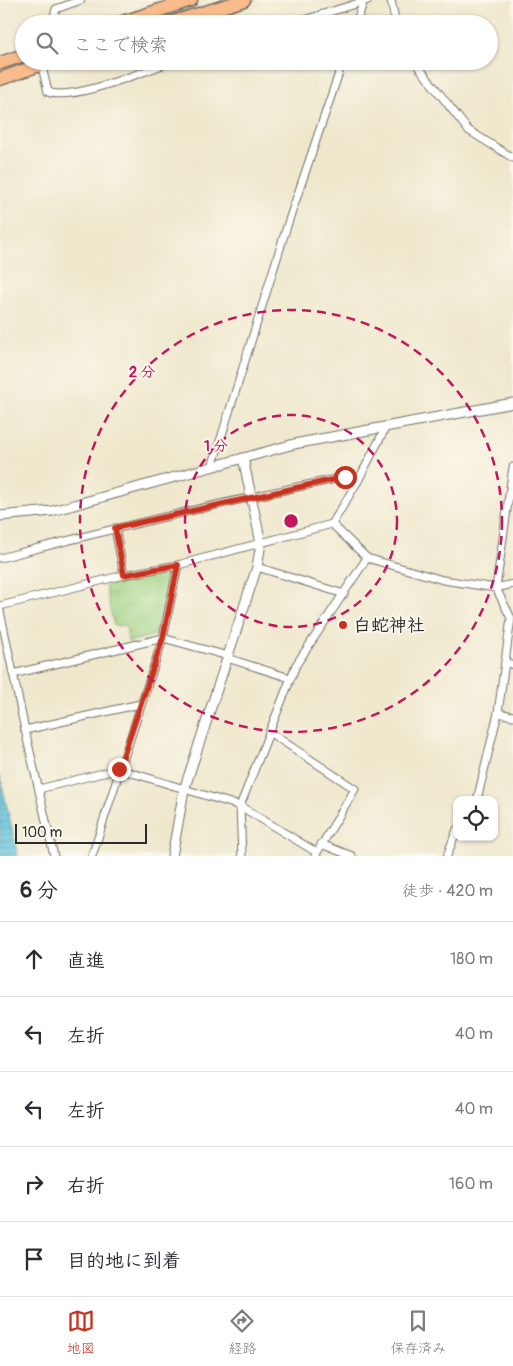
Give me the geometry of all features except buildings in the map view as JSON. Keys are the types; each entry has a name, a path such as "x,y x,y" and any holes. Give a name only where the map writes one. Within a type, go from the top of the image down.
{"highway":[{"path":"145,15 191,0"},
{"path":"196,15 244,0"},
{"path":"0,63 15,58"},
{"path":"0,79 31,70"}],"street":[{"path":"54,15 56,9 82,0"},
{"path":"319,15 366,0"},
{"path":"360,15 366,0"},
{"path":"391,0 394,15"},
{"path":"45,70 48,92 57,96 79,93 147,70"},
{"path":"212,467 287,226 340,70"},
{"path":"421,70 468,130 513,158"},
{"path":"0,516 52,511 294,444 387,425 513,403"},
{"path":"0,606 124,575 178,565 332,524 358,482 387,425"},
{"path":"172,856 184,790 257,567 261,543 243,458"},
{"path":"478,796 498,713 511,618 496,588 513,467"},
{"path":"0,558 115,528 251,496 345,477 358,482"},
{"path":"332,524 367,558 443,580 496,588 513,584"},
{"path":"115,528 124,575"},
{"path":"242,856 240,806 290,678 296,665 367,558"},
{"path":"92,856 163,638 178,565"},
{"path":"257,567 344,594"},
{"path":"0,611 24,730 54,856"},
{"path":"13,674 163,638 290,678"},
{"path":"505,662 513,665"},
{"path":"24,730 140,704"},
{"path":"498,713 513,716"},
{"path":"39,789 119,769 240,806 315,854 355,788 269,732"},
{"path":"447,856 453,840"},
{"path":"321,844 352,856"}],"green space":[{"path":"175,570 155,635 128,642 126,625 114,626 105,586"}],"water":[{"path":"0,776 18,856 0,856"}],"place":[{"name":"白蛇神社","path":"343,625"}],"route":[{"path":"119,769 163,638 178,565 124,575 115,528 251,496 345,477"}]}
